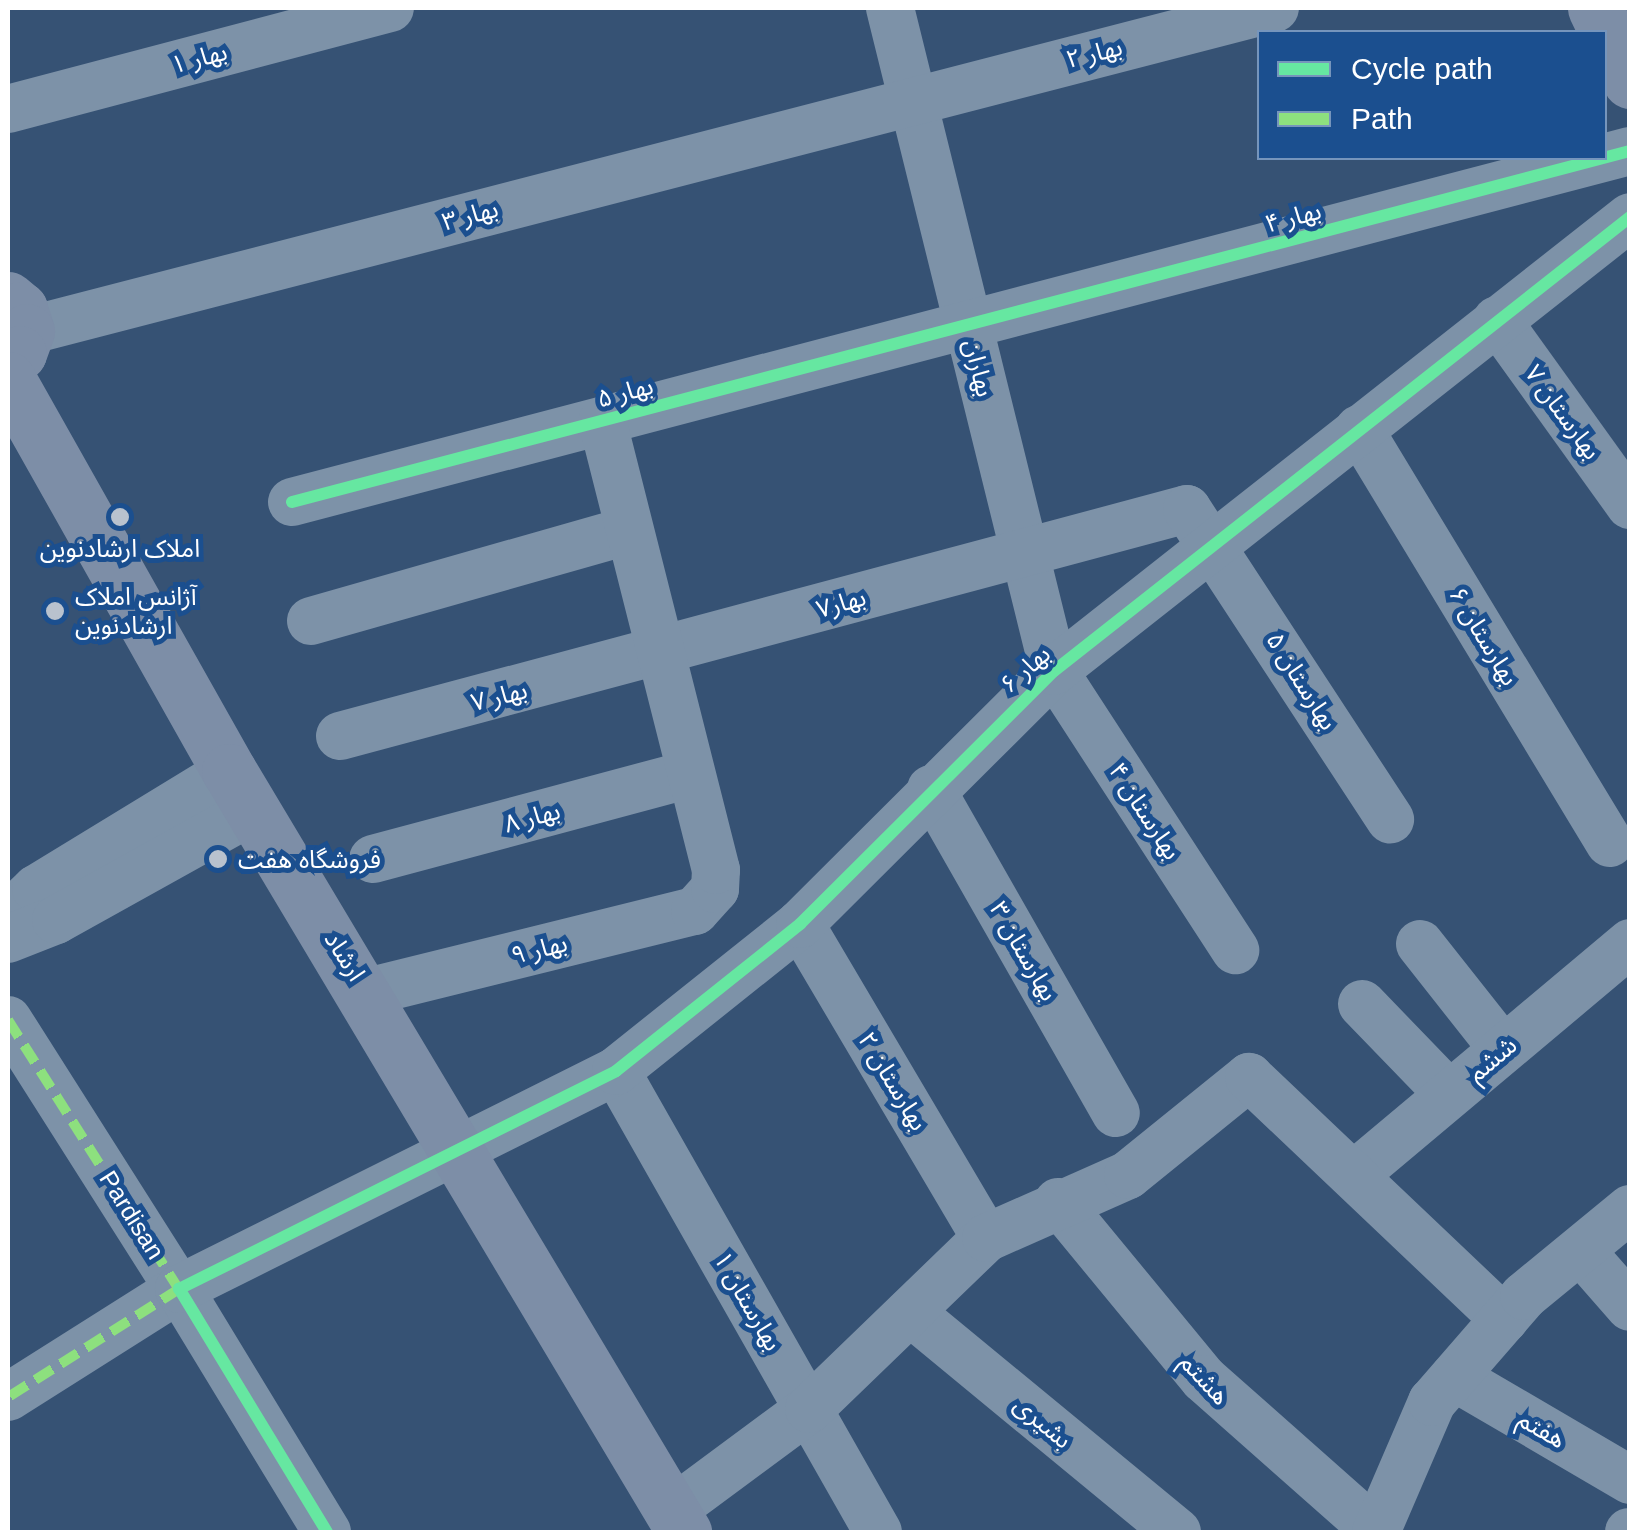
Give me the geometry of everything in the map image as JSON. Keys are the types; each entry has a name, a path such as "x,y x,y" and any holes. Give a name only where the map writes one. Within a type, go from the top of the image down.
{"main road":[{"path":"1607,34 1630,81"},
{"name":"ارشاد","path":"11,326 241,790 367,992 453,1147 677,1522"}],"street":[{"name":"بهار ۱","path":"8,109 390,8"},
{"name":"بهاران","path":"890,8 1054,671"},
{"name":"بهار ۲","path":"912,99 1275,8"},
{"name":"بهار ۳","path":"11,326 912,99"},
{"name":"بهار ۴","path":"968,326 1596,160"},
{"name":"بهار ۶","path":"179,1290 453,1147 616,1071 800,924 931,788 1054,671 1630,217"},
{"name":"بهارستان ۷","path":"1497,320 1630,505"},
{"name":"بهار ۵","path":"292,502 968,326"},
{"path":"602,422 626,531 690,774"},
{"name":"بهارستان ۶","path":"1359,429 1610,842"},
{"path":"1024,551 1166,509 1187,508 1215,544"},
{"path":"311,621 626,531"},
{"name":"بهارستان ۵","path":"1215,544 1390,819"},
{"name":"بهار۷","path":"658,655 1024,551"},
{"name":"بهار ۷","path":"340,736 658,655"},
{"name":"بهارستان ۴","path":"1054,671 1235,950"},
{"name":"بهار ۸","path":"373,859 690,774"},
{"name":"بهار ۹","path":"367,992 694,911 708,901 716,870 690,774"},
{"name":"بهارستان ۳","path":"931,788 1116,1113"},
{"path":"8,916 36,889 241,790"},
{"path":"8,939 56,920 241,790"},
{"name":"بهارستان ۲","path":"800,924 986,1238"},
{"name":"ششم","path":"1354,1174 1630,943"},
{"path":"1420,944 1503,1049"},
{"path":"1362,1004 1449,1094"},
{"name":"Pardisan","path":"8,1020 327,1532"},
{"name":"بهارستان ۱","path":"616,1071 878,1532"},
{"path":"677,1522 809,1408 986,1238 1058,1202 1128,1175 1249,1077 1504,1320"},
{"name":"هشتم","path":"1058,1202 1204,1379 1376,1532"},
{"path":"1376,1532 1432,1402 1504,1320 1630,1209"},
{"path":"1581,1251 1630,1307"},
{"path":"8,1398 179,1290"},
{"name":"بشیری","path":"910,1312 1177,1532"},
{"name":"هفتم","path":"1454,1377 1630,1480"}],"marked path":[{"path":"8,1020 179,1289 8,1397"}],"cycle path":[{"path":"1607,157 1630,151"},
{"path":"292,502 1596,160"},
{"path":"327,1532 179,1289 616,1071 800,924 1054,671 1630,217"}],"place":[{"name":"املاک ارشادنوین","path":"120,517"},
{"name":"آژانس املاک ارشادنوین","path":"55,611"},
{"name":"فروشگاه هفت","path":"218,859"}]}
